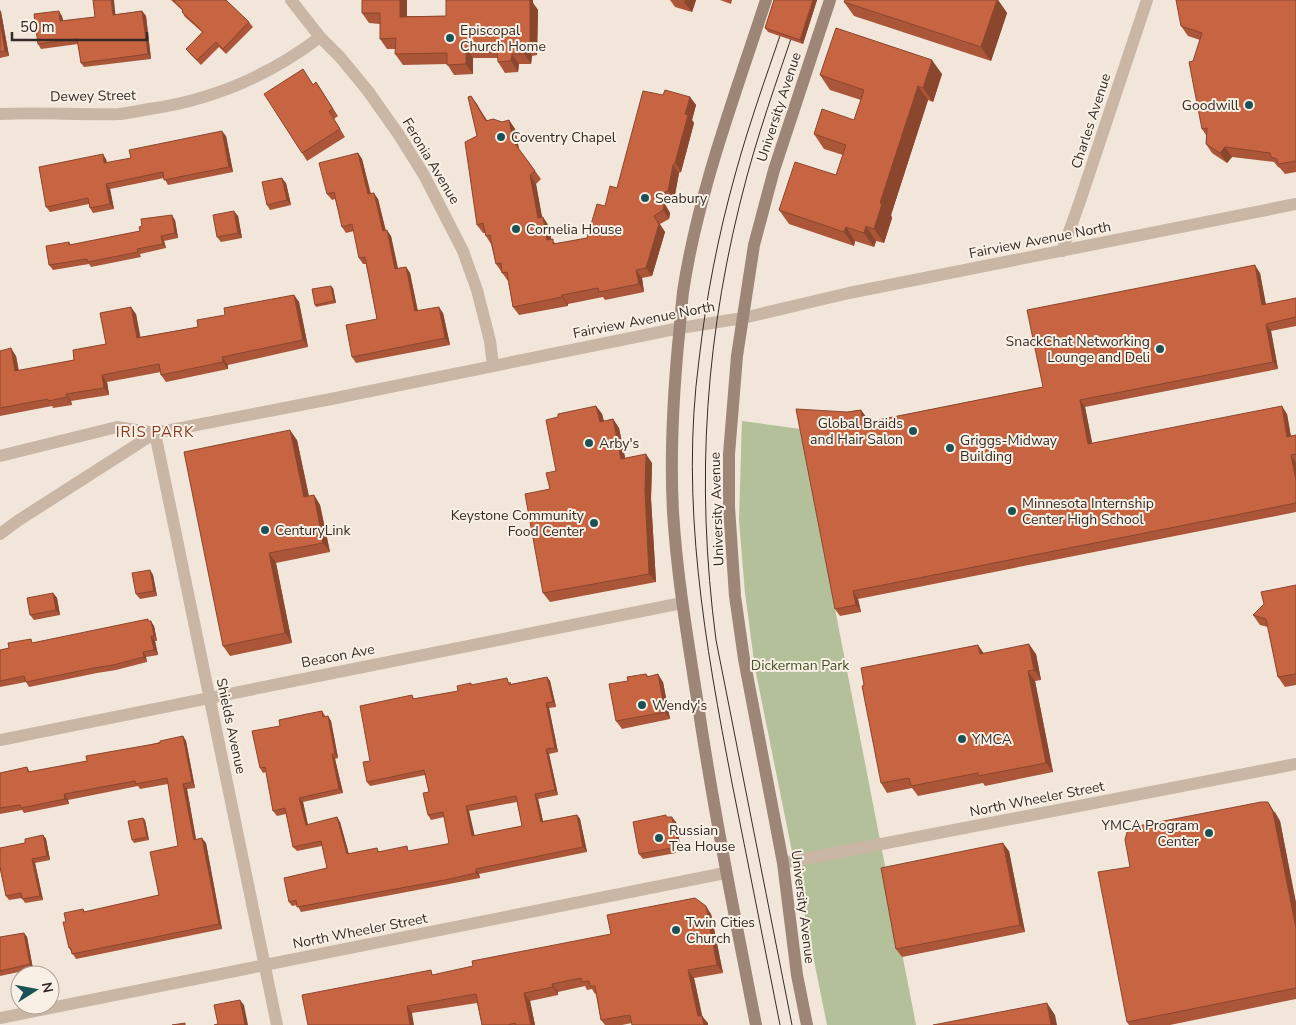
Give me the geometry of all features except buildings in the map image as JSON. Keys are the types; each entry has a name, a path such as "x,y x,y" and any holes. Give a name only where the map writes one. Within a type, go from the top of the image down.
{"main road":[{"path":"756,1025 709,784 682,603 673,511 672,471 674,395 683,293 701,204 766,0"},
{"name":"University Avenue","path":"807,1025 797,975 783,864 744,659 735,596 729,478 736,356 754,245 760,218 785,136 830,0"}],"street":[{"name":"Feronia Avenue","path":"291,0 320,37 340,57 368,91 424,175 463,251 477,290 490,341 493,365"},
{"name":"Charles Avenue","path":"1062,251 1147,0"},
{"name":"Dewey Street","path":"0,114 39,112 120,114 175,106 226,91 283,62 320,37"},
{"name":"Fairview Avenue North","path":"0,534 155,433 680,328 743,318 850,293 1296,204"},
{"path":"0,456 117,427 155,433"},
{"name":"Shields Avenue","path":"155,433 277,1025"},
{"name":"Fairview Avenue North","path":"0,528 19,520"},
{"name":"Beacon Ave","path":"0,740 682,603"},
{"name":"North Wheeler Street","path":"783,864 1296,764"},
{"name":"North Wheeler Street","path":"0,1018 726,873"}],"green space":[{"name":"Dickerman Park","path":"742,421 800,429 916,1025 827,1025 755,668 745,593 739,520"}],"tram line":[{"path":"780,1025 713,678 698,573 692,467 694,413 699,360 705,314 718,244 741,153 792,0"},
{"path":"792,1025 716,640 706,522 706,464 713,349 721,292 733,234 760,132 804,0"}],"place":[{"name":"Episcopal Church Home","path":"450,38"},
{"name":"Goodwill","path":"1249,105"},
{"name":"Coventry Chapel","path":"501,137"},
{"name":"Seabury","path":"645,198"},
{"name":"Cornelia House","path":"516,229"},
{"name":"SnackChat Networking Lounge and Deli","path":"1160,349"},
{"name":"Global Braids and Hair Salon","path":"913,431"},
{"name":"Arby's","path":"589,443"},
{"name":"Griggs-Midway Building","path":"950,448"},
{"name":"Minnesota Internship Center High School","path":"1012,511"},
{"name":"Keystone Community Food Center","path":"594,523"},
{"name":"CenturyLink","path":"265,530"},
{"name":"Wendy's","path":"642,705"},
{"name":"YMCA","path":"962,739"},
{"name":"YMCA Program Center","path":"1209,833"},
{"name":"Russian Tea House","path":"659,838"},
{"name":"Twin Cities Church","path":"676,930"}],"district":[{"name":"IRIS PARK","path":"155,432"}]}
